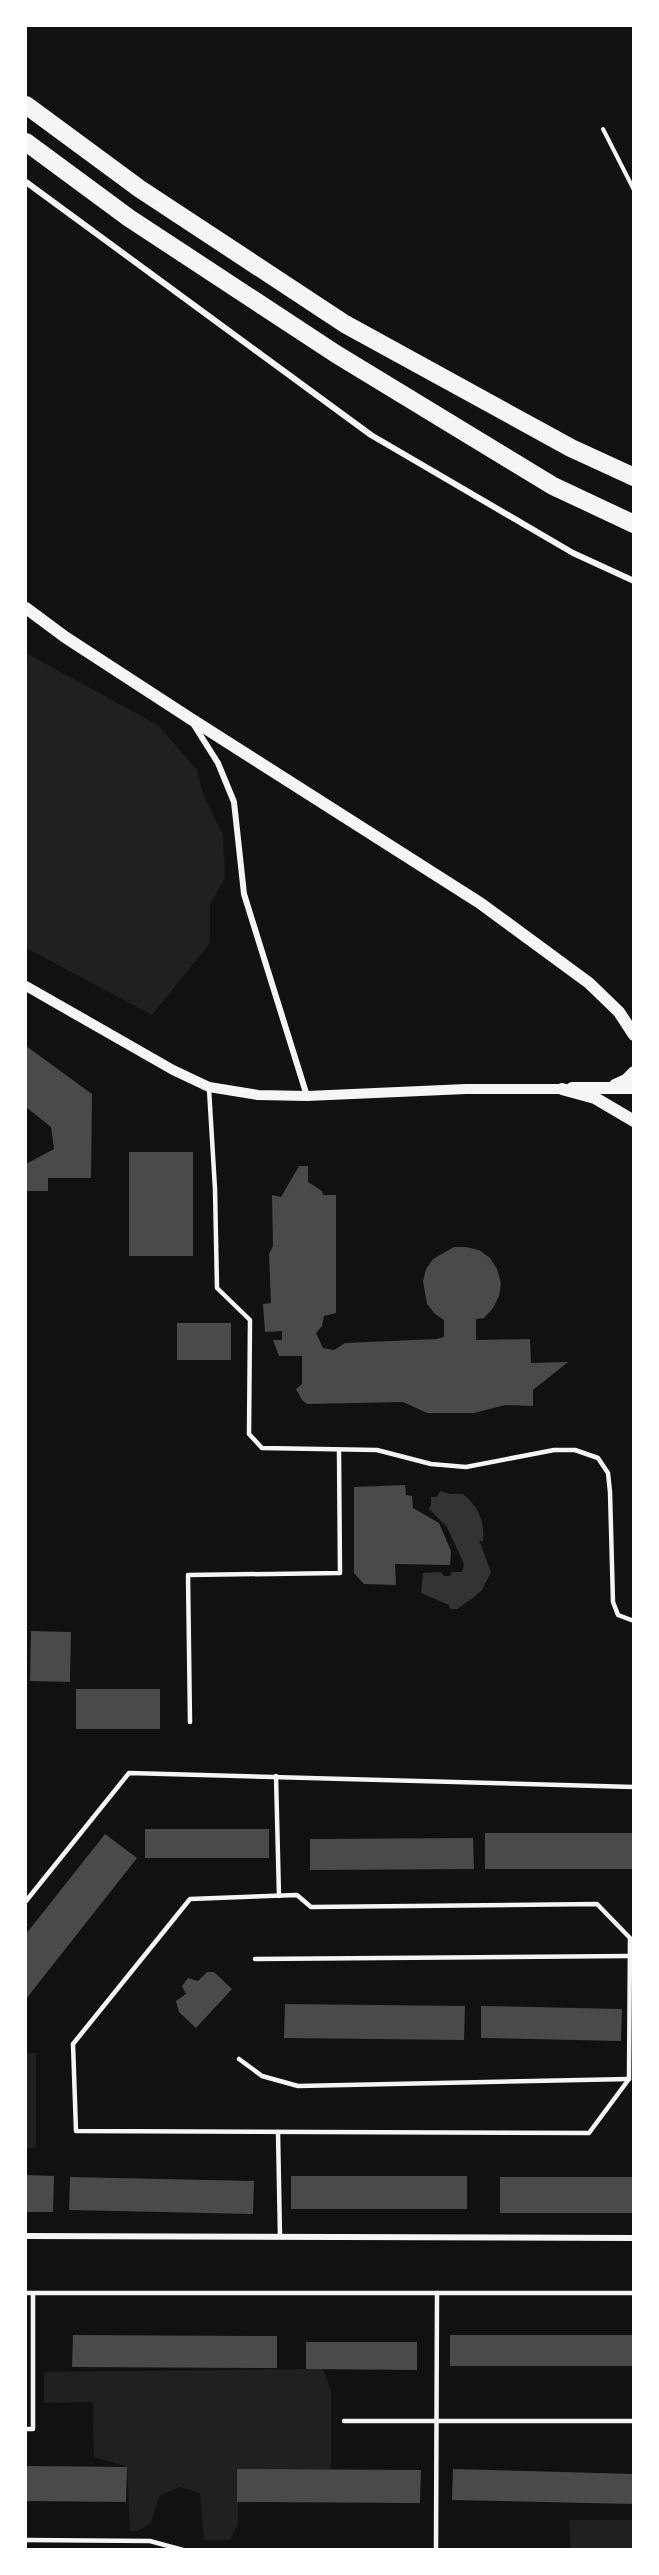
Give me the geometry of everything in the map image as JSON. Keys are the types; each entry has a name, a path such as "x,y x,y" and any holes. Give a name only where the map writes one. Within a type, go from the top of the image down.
{"highway":[{"path":"26,105 140,189 345,324 571,448 633,477"},
{"path":"26,142 129,218 336,354 553,486 633,524"}],"main road":[{"path":"26,608 65,637 191,719 480,903 589,983 619,1012 633,1035"},
{"path":"611,1087 626,1080 633,1072"},
{"path":"562,1089 633,1088"},
{"path":"562,1089 595,1098 633,1121"}],"street":[{"path":"26,182 371,435 573,553 633,581"},
{"path":"191,719 218,763 234,802 244,894 307,1096"},
{"path":"26,986 173,1070 209,1087 258,1095 307,1096 466,1089 562,1089"},
{"path":"26,2236 633,2238"}],"lane":[{"path":"209,1087 215,1189 217,1288 250,1320 249,1434 262,1448 377,1450 431,1464 466,1467 554,1450 575,1450 598,1458 608,1473 610,1492 613,1602 618,1615 633,1621"},
{"path":"190,1722 188,1575 340,1573 339,1451"},
{"path":"26,1901 129,1773 633,1787"},
{"path":"276,1776 279,1896"},
{"path":"297,1895 311,1907 597,1904 630,1938 629,2079 588,2133 76,2131 73,2044 190,1899 279,1896 297,1895"},
{"path":"255,1959 630,1956"},
{"path":"239,2058 262,2076 298,2086 629,2079"},
{"path":"278,2132 280,2237"},
{"path":"26,2293 633,2293"},
{"path":"436,2550 437,2293"},
{"path":"26,2428 33,2429 33,2294"},
{"path":"344,2421 633,2421"},
{"path":"26,2540 150,2541 183,2550"},
{"path":"150,2541 150,2550"}],"path":[{"path":"603,129 633,190"}],"shaded area":[{"path":"26,653 158,725 197,770 203,794 223,835 225,878 210,904 210,943 152,1015 26,948"},
{"path":"440,1491 463,1494 477,1510 483,1528 483,1542 479,1540 491,1572 482,1590 457,1609 450,1609 449,1605 421,1593 423,1573 441,1572 444,1576 450,1576 452,1572 462,1572 464,1564 447,1527 429,1509 431,1497 437,1497"},
{"path":"26,2053 36,2053 36,2148 26,2148"},
{"path":"323,2369 331,2391 331,2469 238,2470 238,2524 230,2540 204,2540 200,2493 180,2487 159,2496 151,2523 138,2531 130,2531 127,2467 94,2457 93,2402 44,2403 44,2372"},
{"path":"569,2520 633,2520 633,2549 571,2549"}],"building":[{"path":"26,1046 92,1094 91,1178 48,1178 48,1191 26,1191 26,1164 54,1149 51,1127 26,1107"},
{"path":"129,1152 193,1152 193,1256 129,1256"},
{"path":"299,1166 308,1166 308,1182 322,1191 323,1195 336,1195 336,1313 324,1316 322,1326 316,1333 323,1348 334,1350 345,1343 444,1337 444,1320 427,1304 423,1281 426,1269 433,1259 454,1247 479,1250 490,1258 497,1269 501,1283 499,1296 493,1308 484,1318 476,1319 476,1340 530,1339 531,1363 568,1362 533,1390 533,1406 505,1405 474,1413 427,1413 403,1402 307,1404 302,1400 296,1389 302,1384 302,1356 279,1356 273,1340 282,1340 282,1331 265,1332 263,1304 271,1303 269,1254 273,1246 272,1195 281,1197"},
{"path":"177,1323 231,1323 231,1360 177,1360"},
{"path":"405,1485 406,1495 412,1496 413,1508 439,1523 451,1551 450,1565 395,1564 396,1585 364,1584 354,1573 354,1487"},
{"path":"31,1631 71,1632 70,1682 30,1681"},
{"path":"76,1689 160,1689 160,1729 76,1729"},
{"path":"145,1829 269,1829 269,1858 145,1858"},
{"path":"485,1833 634,1833 634,1869 485,1869"},
{"path":"105,1834 137,1858 26,1999 26,1934"},
{"path":"473,1838 474,1869 310,1870 310,1839"},
{"path":"207,1972 214,1972 232,1989 196,2028 179,2012 176,2001 186,1994 182,1986 188,1978 198,1981"},
{"path":"285,2004 465,2006 464,2040 284,2038"},
{"path":"481,2006 622,2009 621,2041 481,2038"},
{"path":"26,2175 54,2176 53,2212 26,2212"},
{"path":"291,2176 467,2176 467,2209 291,2209"},
{"path":"70,2177 254,2181 253,2214 69,2210"},
{"path":"500,2177 634,2177 634,2213 500,2213"},
{"path":"73,2335 277,2336 277,2368 72,2367"},
{"path":"450,2335 634,2335 634,2366 450,2366"},
{"path":"306,2342 417,2342 417,2370 306,2369"},
{"path":"26,2466 127,2467 126,2502 26,2501"},
{"path":"237,2469 421,2470 420,2503 237,2502"},
{"path":"453,2469 634,2474 634,2504 452,2500"}]}
